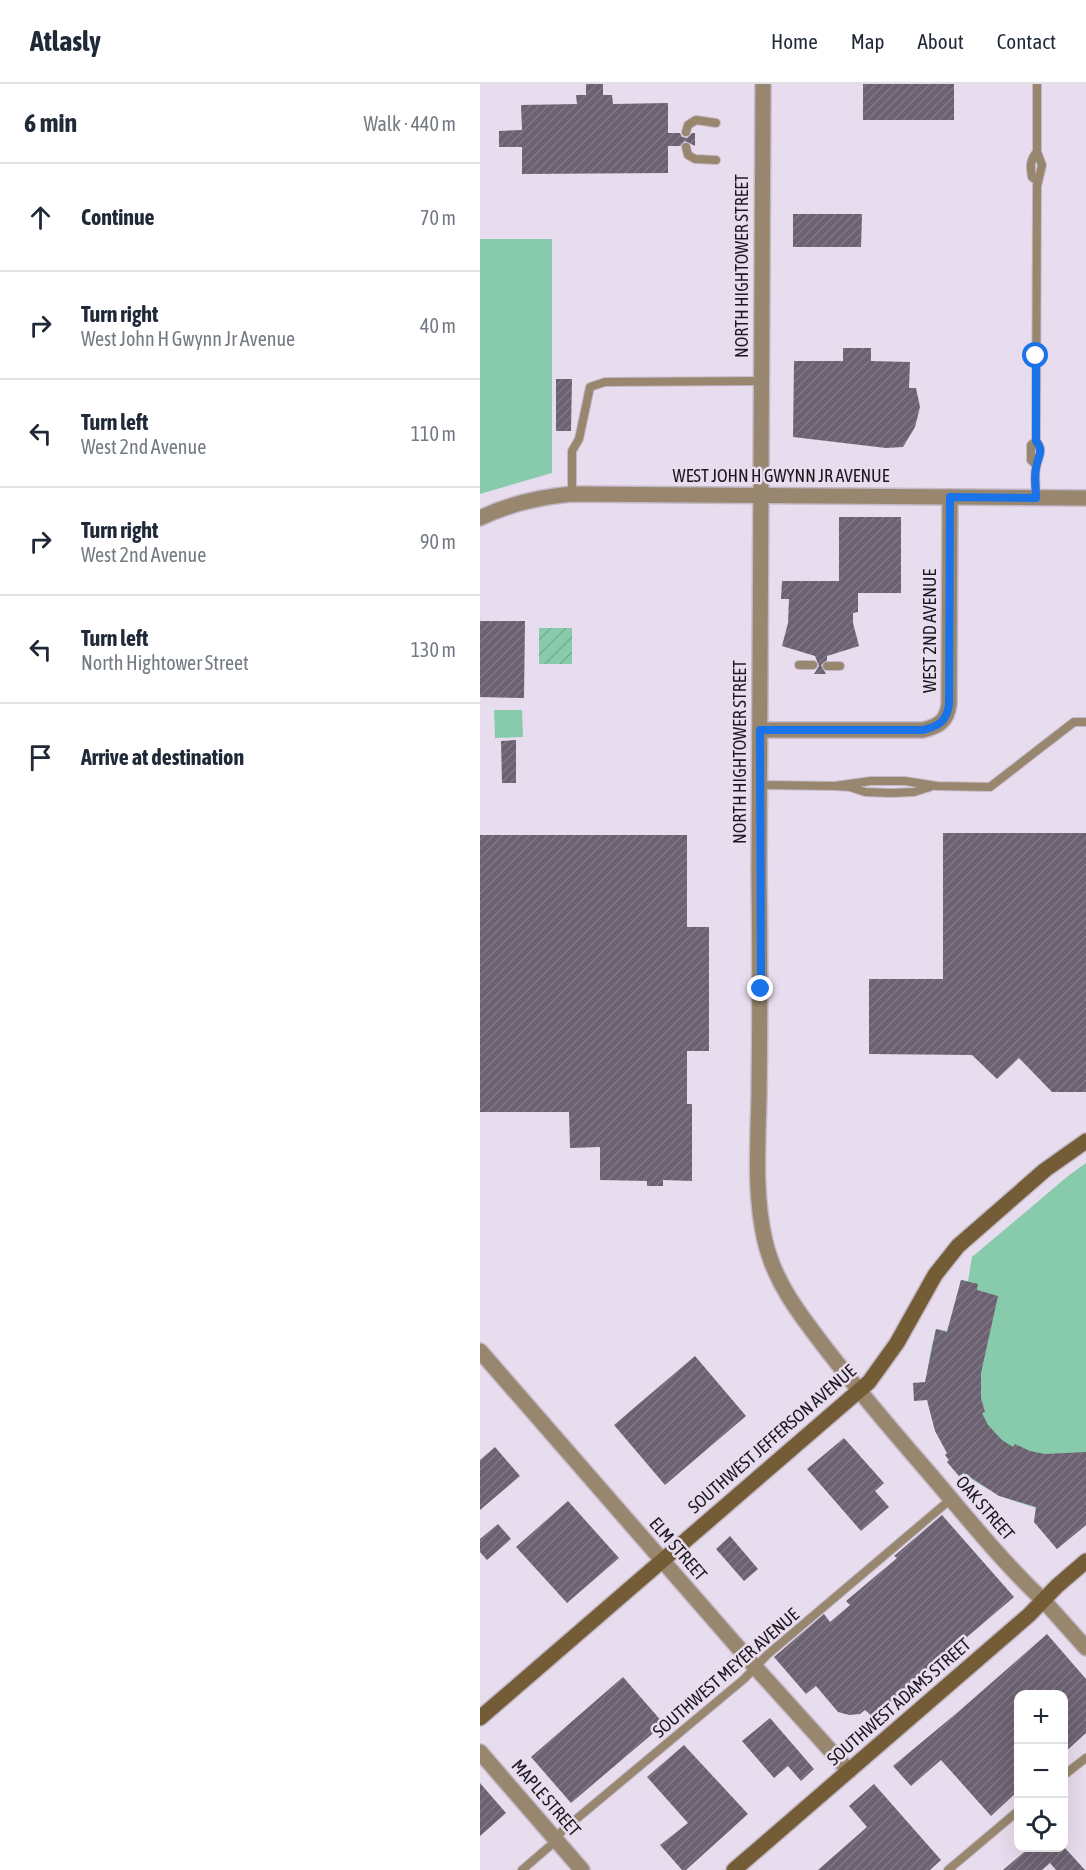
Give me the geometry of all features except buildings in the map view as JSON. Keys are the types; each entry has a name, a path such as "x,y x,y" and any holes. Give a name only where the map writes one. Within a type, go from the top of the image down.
{"main road":[{"name":"SOUTHWEST JEFFERSON AVENUE","path":"480,1718 869,1382 905,1329 930,1283 958,1246 1045,1170 1086,1141"},
{"name":"SOUTHWEST ADAMS STREET","path":"734,1870 1044,1601 1057,1586 1086,1561"}],"street":[{"name":"NORTH HIGHTOWER STREET","path":"763,84 759,1211 768,1255 784,1291 810,1329 859,1391"},
{"name":"WEST JOHN H GWYNN JR AVENUE","path":"480,518 517,503 572,494 1086,498"},
{"name":"WEST 2ND AVENUE","path":"760,730 923,730 936,727 944,721 949,704 950,497"},
{"name":"ELM STREET","path":"480,1352 849,1771"},
{"name":"OAK STREET","path":"859,1391 951,1499 1086,1648"},
{"name":"MAPLE STREET","path":"480,1752 582,1870"}],"lane":[{"path":"1036,498 1036,465 1031,460 1031,445 1036,441 1037,181 1032,177 1030,167 1031,159 1037,152 1037,84"},
{"path":"686,132 688,125 696,120 716,123"},
{"path":"686,147 688,155 696,159 716,160"},
{"path":"572,494 572,451 579,439 590,387 605,382 732,383 761,381"},
{"path":"799,665 813,665"},
{"path":"827,666 840,666"},
{"path":"835,786 871,781 905,781 937,786 990,787 1074,722 1086,722"},
{"path":"759,785 835,786 850,787 865,792 891,793 914,792 937,786"},
{"name":"SOUTHWEST MEYER AVENUE","path":"522,1870 562,1831 756,1668 767,1655 951,1499"},
{"path":"1068,1773 1086,1758"},
{"path":"948,1870 1014,1814"},
{"path":"958,1862 965,1870"}],"green space":[{"path":"480,239 552,239 552,473 480,494"},
{"path":"539,628 572,628 572,664 539,664"},
{"path":"494,710 522,710 523,737 495,738"},
{"path":"1086,1163 1086,1525 1057,1549 1034,1522 1036,1508 998,1494 964,1474 959,1476 947,1462 949,1460 945,1455 947,1453 929,1407 927,1378 936,1329 947,1331 961,1280 968,1281 972,1257"}],"route":[{"path":"761,989 760,730 923,730 936,727 944,721 949,709 950,497 1036,498 1036,465 1040,460 1040,446 1036,441 1036,356"}]}
